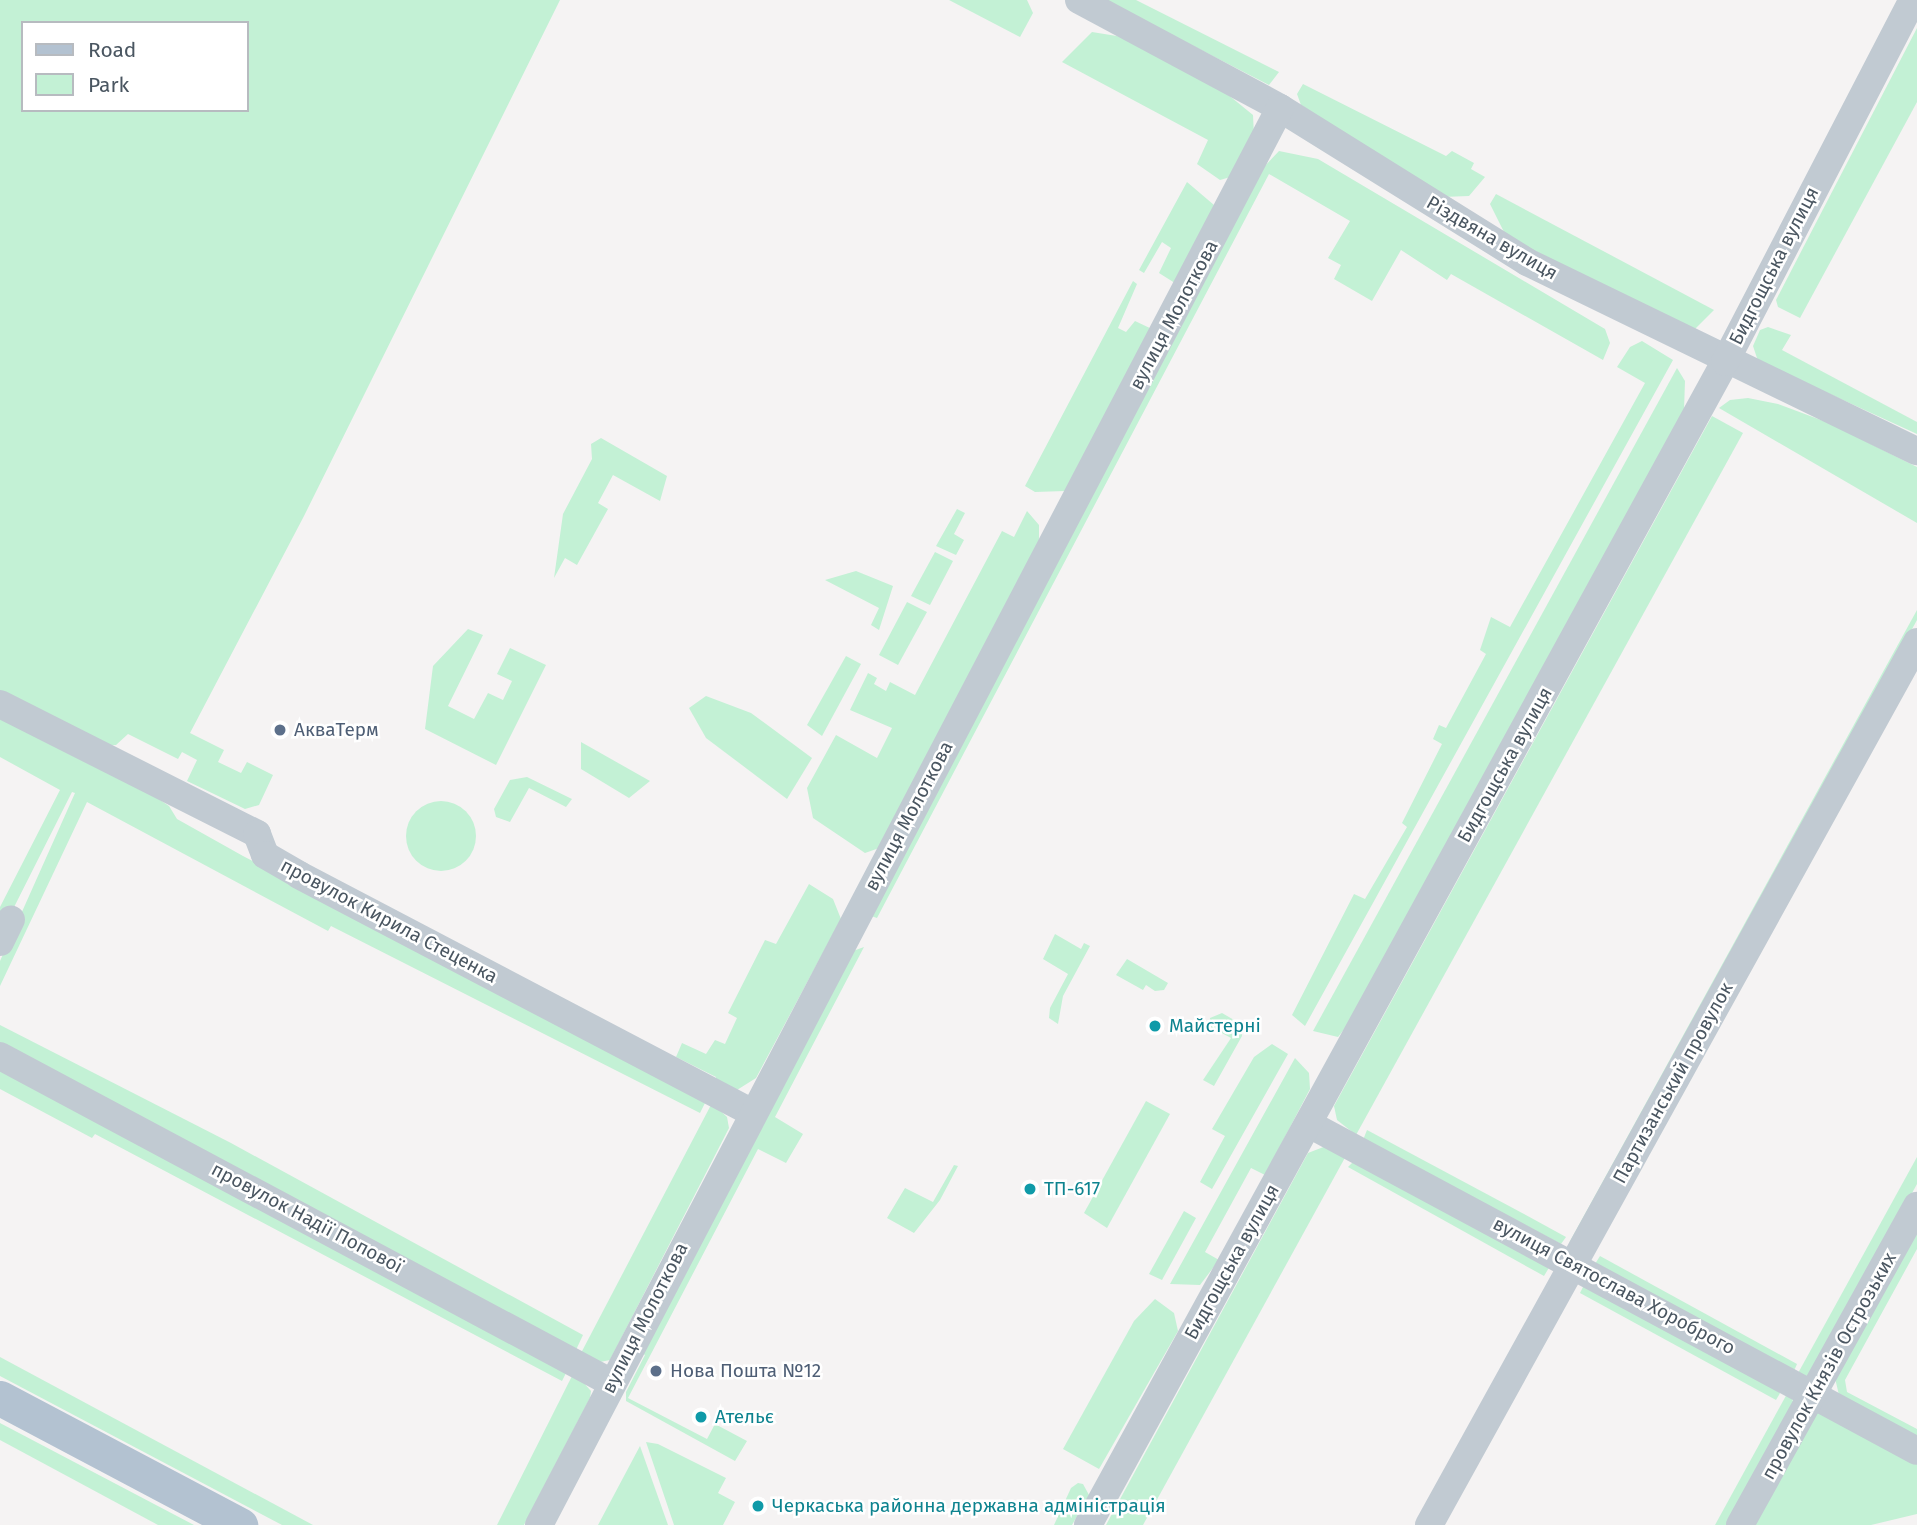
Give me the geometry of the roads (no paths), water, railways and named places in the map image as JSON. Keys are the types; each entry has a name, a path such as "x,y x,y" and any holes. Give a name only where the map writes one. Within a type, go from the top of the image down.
{"main road":[{"path":"0,1398 240,1525"}],"street":[{"name":"Різдвяна вулиця","path":"1080,0 1280,108 1527,262 1725,362 1917,451"},
{"name":"Бидгощська вулиця","path":"1088,1525 1725,362 1913,0"},
{"name":"вулиця Молоткова","path":"539,1525 751,1112 1280,108"},
{"name":"Партизанський провулок","path":"1429,1525 1917,642"},
{"name":"провулок Кирила Стеценка","path":"0,704 257,834 265,855 299,876 751,1112"},
{"name":"провулок Надії Попової","path":"0,1056 612,1383"},
{"name":"вулиця Святослава Хороброго","path":"1308,1124 1573,1263 1917,1451"},
{"name":"провулок Князів Острозьких","path":"1740,1525 1815,1395 1917,1206"}],"place":[{"name":"АкваТерм","path":"280,730"},
{"name":"Майстерні","path":"1155,1026"},
{"name":"ТП-617","path":"1030,1189"},
{"name":"Нова Пошта №12","path":"656,1371"},
{"name":"Ательє","path":"701,1417"},
{"name":"Черкаська районна державна адміністрація","path":"758,1506"}]}
